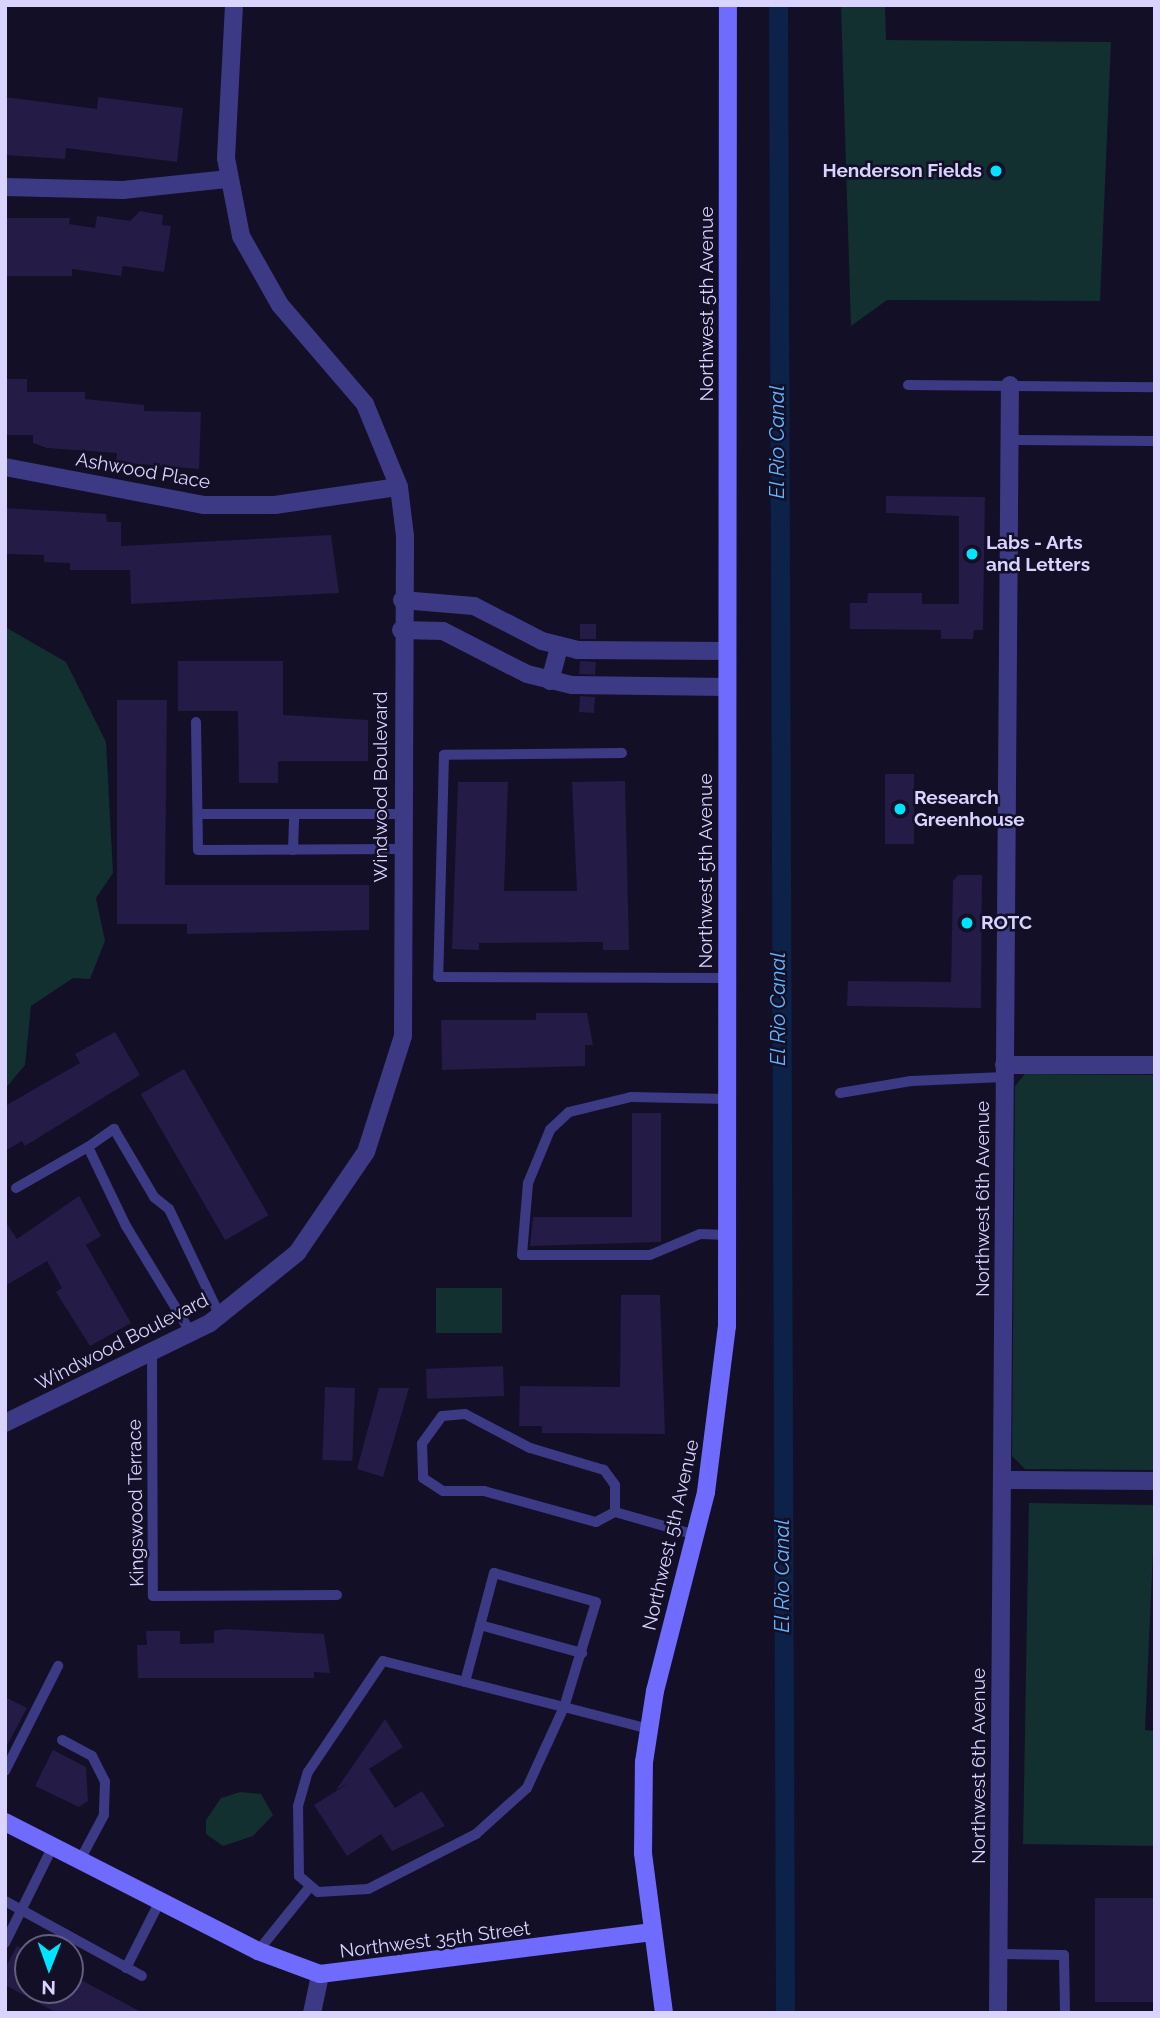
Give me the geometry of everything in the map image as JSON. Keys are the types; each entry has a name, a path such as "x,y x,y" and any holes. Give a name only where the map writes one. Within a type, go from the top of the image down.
{"street":[{"name":"Windwood Boulevard","path":"5,1423 152,1353 220,1317 268,1281 324,1222 382,1115 406,995 400,849 402,600 399,487 365,404 258,272 241,236 228,179 234,5"},
{"name":"Northwest 5th Avenue","path":"664,2013 652,1932 642,1819 649,1729 696,1535 724,1381 728,1235 728,5"},
{"path":"5,187 123,190 228,179"},
{"name":"Northwest 6th Avenue","path":"998,2013 1010,385"},
{"name":"Ashwood Place","path":"5,467 204,505 275,505 399,487"},
{"path":"402,600 474,606 559,647 727,652"},
{"path":"401,630 451,634 550,681 727,687"},
{"path":"550,681 559,647"},
{"path":"1004,1071 1155,1065"},
{"path":"1002,1480 1155,1481"},
{"name":"Northwest 35th Street","path":"5,1822 258,1951 320,1974 652,1932"},
{"path":"312,2013 320,1974"}],"lane":[{"path":"908,385 1155,387"},
{"path":"1009,440 1155,441"},
{"path":"196,722 198,850 400,849"},
{"path":"622,753 444,755 438,977 727,978"},
{"path":"198,814 401,814"},
{"path":"293,850 294,814"},
{"path":"840,1093 911,1081 1004,1071"},
{"path":"728,1099 631,1097 569,1112 550,1130 528,1183 522,1255 650,1255 699,1234 728,1235"},
{"path":"16,1188 114,1129 155,1196 169,1209 220,1317"},
{"path":"88,1147 126,1226 191,1333"},
{"name":"Kingswood Terrace","path":"152,1353 153,1595 337,1595"},
{"path":"615,1512 615,1485 604,1470 530,1448 465,1414 442,1416 422,1444 423,1478 443,1491 484,1491 596,1522 615,1512 696,1535"},
{"path":"307,1889 342,1894 368,1889 475,1834 527,1788 564,1707 596,1602 494,1573 465,1682"},
{"path":"480,1625 582,1653"},
{"path":"307,1889 299,1876 298,1806 308,1772 383,1661 649,1729"},
{"path":"5,1772 58,1666"},
{"path":"62,1740 92,1756 105,1782 104,1815 80,1860"},
{"path":"5,1943 53,1846"},
{"path":"258,1951 307,1889"},
{"path":"5,1901 142,1976"},
{"path":"127,1968 160,1901"},
{"path":"999,1954 1064,1955 1065,2013"}],"green space":[{"name":"Henderson Fields","path":"841,5 885,5 886,40 1111,42 1100,301 887,300 851,326"},
{"path":"5,627 66,662 106,742 113,873 96,898 105,941 90,979 73,978 31,1006 25,1065 5,1089"},
{"path":"1025,1074 1155,1075 1155,1470 1025,1469 1012,1456 1015,1086"},
{"path":"436,1288 502,1288 502,1333 436,1333"},
{"path":"1029,1503 1155,1505 1145,1730 1155,1731 1155,1846 1023,1844"},
{"path":"240,1792 261,1794 273,1815 253,1836 223,1846 206,1834 206,1820 221,1798"}],"building":[{"path":"5,97 97,109 98,97 183,108 177,162 66,148 65,159 5,155"},
{"path":"140,211 163,215 162,225 171,226 164,272 123,266 121,276 72,269 72,276 5,276 5,218 70,218 69,224 95,228 97,216 130,221"},
{"path":"5,379 27,379 27,392 85,392 85,399 144,405 144,411 201,412 199,469 116,462 117,453 47,448 33,443 33,435 5,435"},
{"name":"Labs - Arts and Letters","path":"886,496 985,497 983,630 974,630 973,639 941,639 941,630 850,629 850,603 867,603 868,593 922,593 922,604 959,604 959,516 886,513"},
{"path":"5,508 106,514 107,522 121,522 121,546 331,535 339,593 131,604 130,570 70,570 70,563 44,562 44,555 5,554"},
{"path":"580,624 596,624 596,639 580,639"},
{"path":"178,661 283,661 283,715 368,720 368,761 283,761 278,762 278,783 239,783 238,711 178,711"},
{"path":"580,661 596,662 595,675 579,674"},
{"path":"580,696 595,697 594,713 579,712"},
{"path":"117,700 167,700 165,885 369,885 369,930 187,934 187,924 117,924"},
{"name":"Research Greenhouse","path":"885,774 914,774 914,844 885,844"},
{"path":"625,781 629,950 603,950 603,942 479,943 479,950 452,949 458,782 508,782 504,891 577,891 572,782"},
{"name":"ROTC","path":"958,875 982,875 981,1008 847,1006 848,981 951,982 953,881"},
{"path":"536,1013 587,1013 593,1045 585,1045 585,1066 442,1070 441,1020 536,1020"},
{"path":"115,1032 140,1075 25,1146 22,1141 5,1151 5,1106 80,1063 75,1054"},
{"path":"184,1069 268,1215 225,1240 141,1094"},
{"path":"632,1113 661,1113 661,1242 530,1246 533,1217 632,1217"},
{"path":"79,1196 101,1236 86,1245 131,1323 90,1346 56,1292 62,1288 47,1261 5,1286 5,1221 17,1239"},
{"path":"621,1295 660,1295 665,1434 542,1433 542,1426 519,1426 520,1386 620,1387"},
{"path":"503,1366 504,1396 427,1399 426,1369"},
{"path":"325,1387 355,1388 352,1461 322,1460"},
{"path":"379,1388 409,1388 383,1477 357,1469"},
{"path":"225,1629 324,1634 330,1673 314,1672 314,1678 138,1678 137,1645 147,1645 146,1631 180,1631 180,1644 214,1643 214,1631"},
{"path":"5,1697 27,1708 5,1749"},
{"path":"385,1719 403,1747 369,1769 395,1808 422,1791 445,1826 392,1851 381,1834 347,1856 314,1805 349,1783 336,1790"},
{"path":"53,1750 86,1767 88,1801 79,1807 35,1786"},
{"path":"1095,1898 1155,1898 1155,2002 1095,2002"},
{"path":"14,1952 14,1990 5,1985 5,1968"},
{"path":"84,1981 143,2013 57,2013 40,2004 84,2004"}],"waterway":[{"name":"El Rio Canal","path":"778,5 785,2013"}],"place":[{"name":"Henderson Fields","path":"996,171"},
{"name":"Labs - Arts and Letters","path":"972,554"},
{"name":"Research Greenhouse","path":"900,809"},
{"name":"ROTC","path":"967,923"}]}
